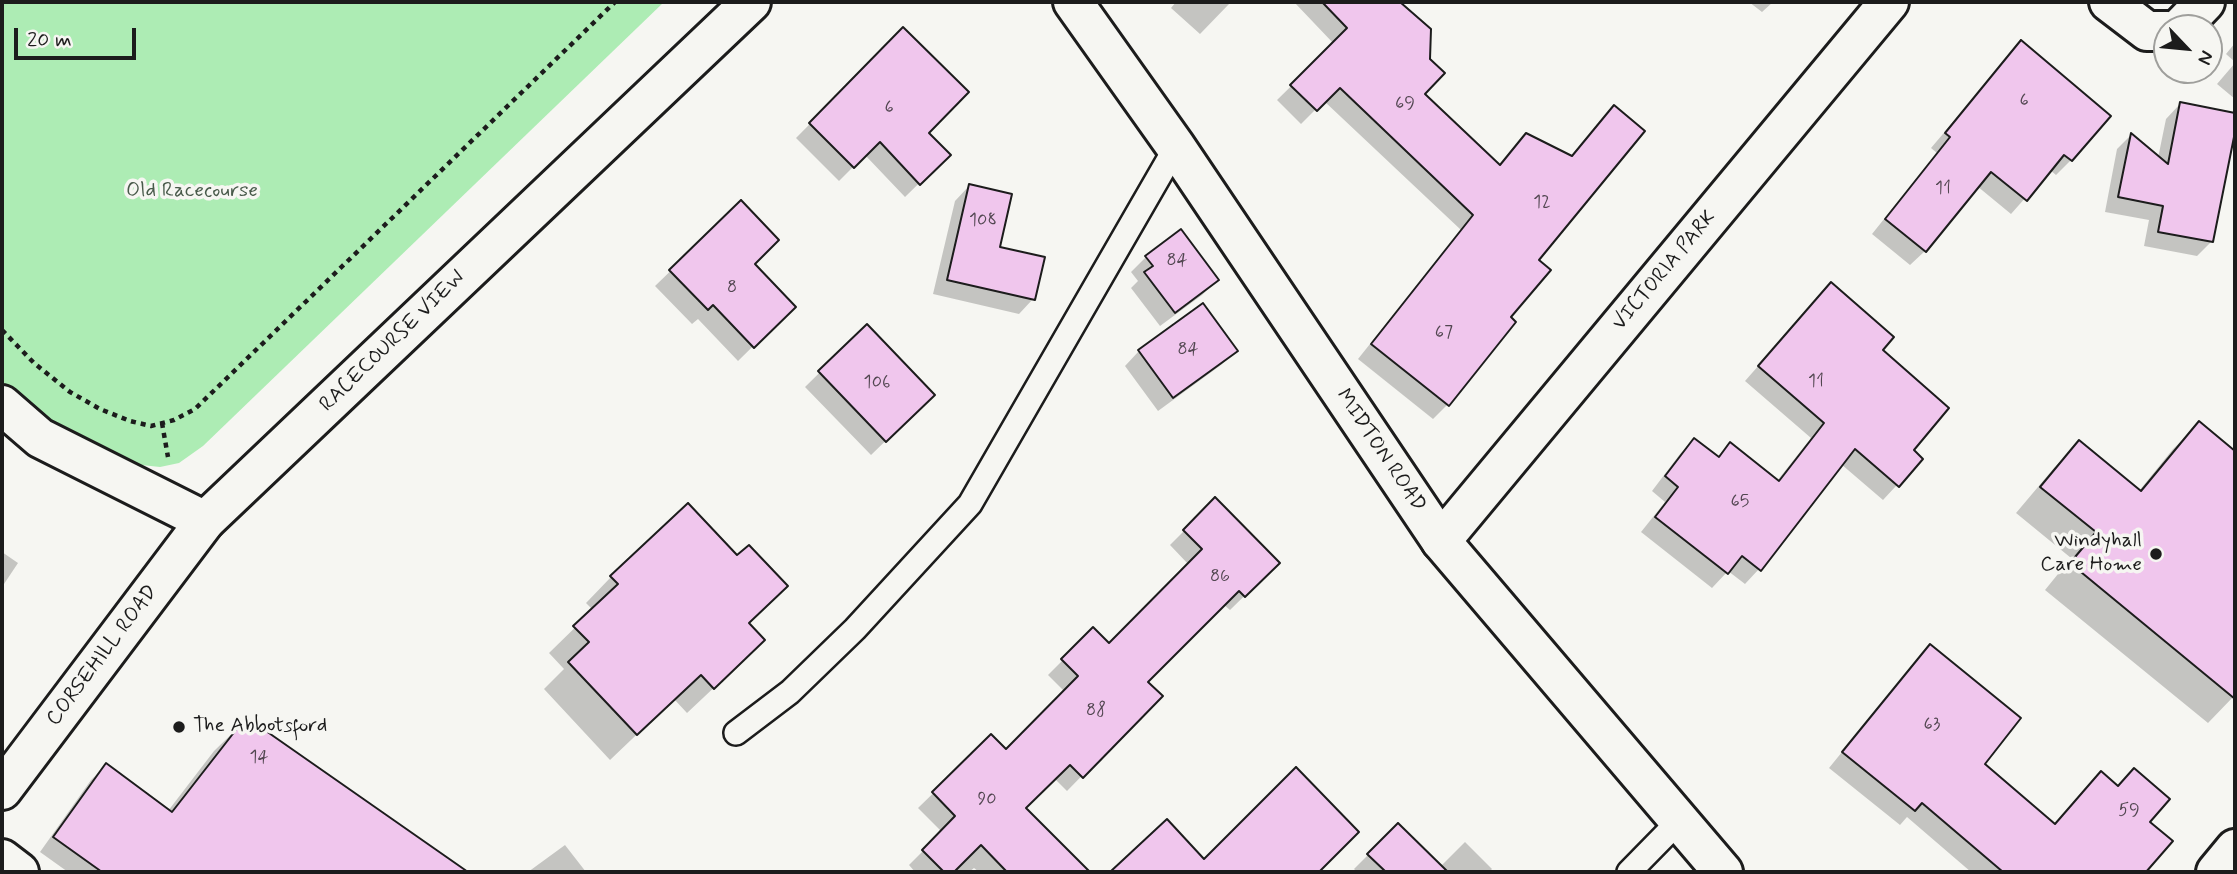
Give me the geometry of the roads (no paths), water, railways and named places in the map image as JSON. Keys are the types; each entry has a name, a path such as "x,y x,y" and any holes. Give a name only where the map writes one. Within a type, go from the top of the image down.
{"street":[{"name":"RACECOURSE VIEW","path":"205,521 751,2"},
{"name":"MIDTON ROAD","path":"1073,2 1176,147 1441,541 1723,872"},
{"name":"VICTORIA PARK","path":"1441,541 1889,2"},
{"path":"2109,2 2147,31 2153,31"},
{"path":"2,405 40,438 205,521"},
{"name":"CORSEHILL ROAD","path":"2,790 205,521"},
{"path":"2216,872 2235,849"},
{"path":"2,859 19,872"}],"lane":[{"path":"736,733 790,692 855,629 970,504 1176,147"},
{"path":"1629,872 1678,822"}],"place":[{"name":"Windyhall Care Home","path":"2156,554"},
{"name":"The Abbotsford","path":"179,727"}],"park label":[{"name":"Old Racecourse","path":"192,192"}]}
